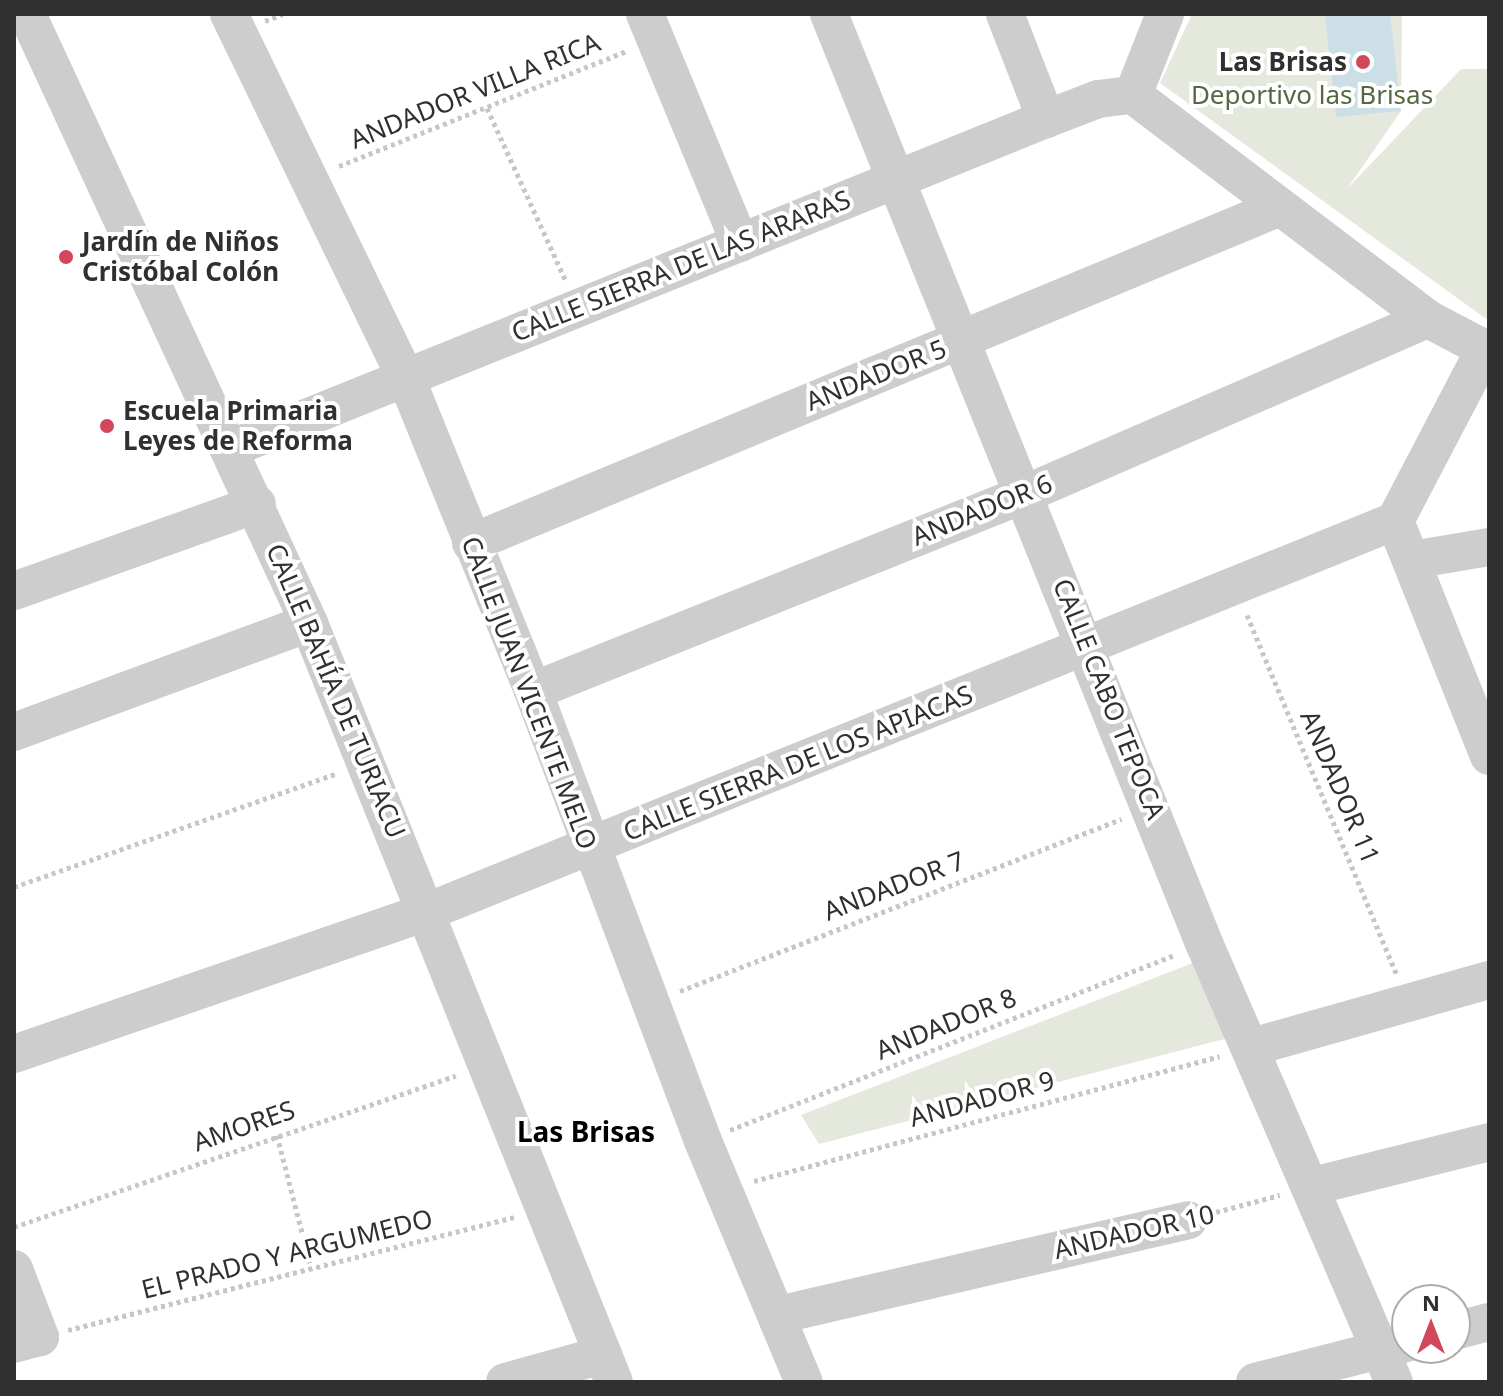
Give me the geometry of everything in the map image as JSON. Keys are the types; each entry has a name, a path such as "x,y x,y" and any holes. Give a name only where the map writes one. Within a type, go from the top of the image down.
{"street":[{"name":"CALLE BAHÍA DE TURIACU","path":"27,14 232,448 309,623 429,911 609,1369"},
{"name":"CALLE JUAN VICENTE MELO","path":"229,14 406,378 533,691 703,1141 804,1382"},
{"name":"CALLE CABO TEPOCA","path":"829,14 1089,647 1204,943 1391,1352"},
{"path":"1005,14 1046,119"},
{"path":"1165,14 1133,95 1428,319 1487,351 1395,521 1489,756"},
{"path":"650,27 740,243"},
{"name":"CALLE SIERRA DE LAS ARARAS","path":"232,448 1046,119 1098,99 1133,95"},
{"name":"ANDADOR 5","path":"471,543 1280,207"},
{"name":"ANDADOR 6","path":"533,691 1025,494 1428,319"},
{"path":"14,591 257,504"},
{"name":"CALLE SIERRA DE LOS APIACAS","path":"14,1054 429,911 1236,589 1395,521"},
{"path":"1412,560 1489,547"},
{"path":"14,732 309,623"},
{"path":"1252,1047 1489,980"},
{"path":"1313,1186 1489,1142"},
{"name":"ANDADOR 10","path":"778,1315 1188,1220"},
{"path":"14,1269 27,1340"},
{"path":"1255,1382 1391,1359"},
{"path":"505,1382 609,1369"}],"path":[{"name":"ANDADOR VILLA RICA","path":"309,179 487,108 650,27"},
{"path":"487,108 578,307"},
{"name":"ANDADOR 11","path":"1236,589 1408,1001"},
{"path":"14,887 366,763"},
{"name":"ANDADOR 7","path":"649,1003 1153,807"},
{"name":"ANDADOR 8","path":"703,1141 1204,943"},
{"name":"ANDADOR 9","path":"723,1189 1252,1047"},
{"name":"AMORES","path":"14,1227 487,1065"},
{"path":"277,1135 311,1267"},
{"name":"ANDADOR 10","path":"1188,1220 1313,1186"},
{"name":"EL PRADO Y ARGUMEDO","path":"27,1340 545,1210"}],"green space":[{"name":"Deportivo las Brisas","path":"1192,14 1402,14 1401,111 1347,189 1461,69 1489,69 1489,321 1160,83"},
{"path":"1198,961 1232,1037 819,1144 801,1115"}],"shaded area":[{"name":"Las Brisas","path":"1325,14 1390,14 1401,111 1336,117"}],"place":[{"name":"Las Brisas","path":"1363,62"},
{"name":"Jardín de Niños Cristóbal Colón","path":"66,257"},
{"name":"Escuela Primaria Leyes de Reforma","path":"107,426"}],"district":[{"name":"Las Brisas","path":"586,1131"}]}
